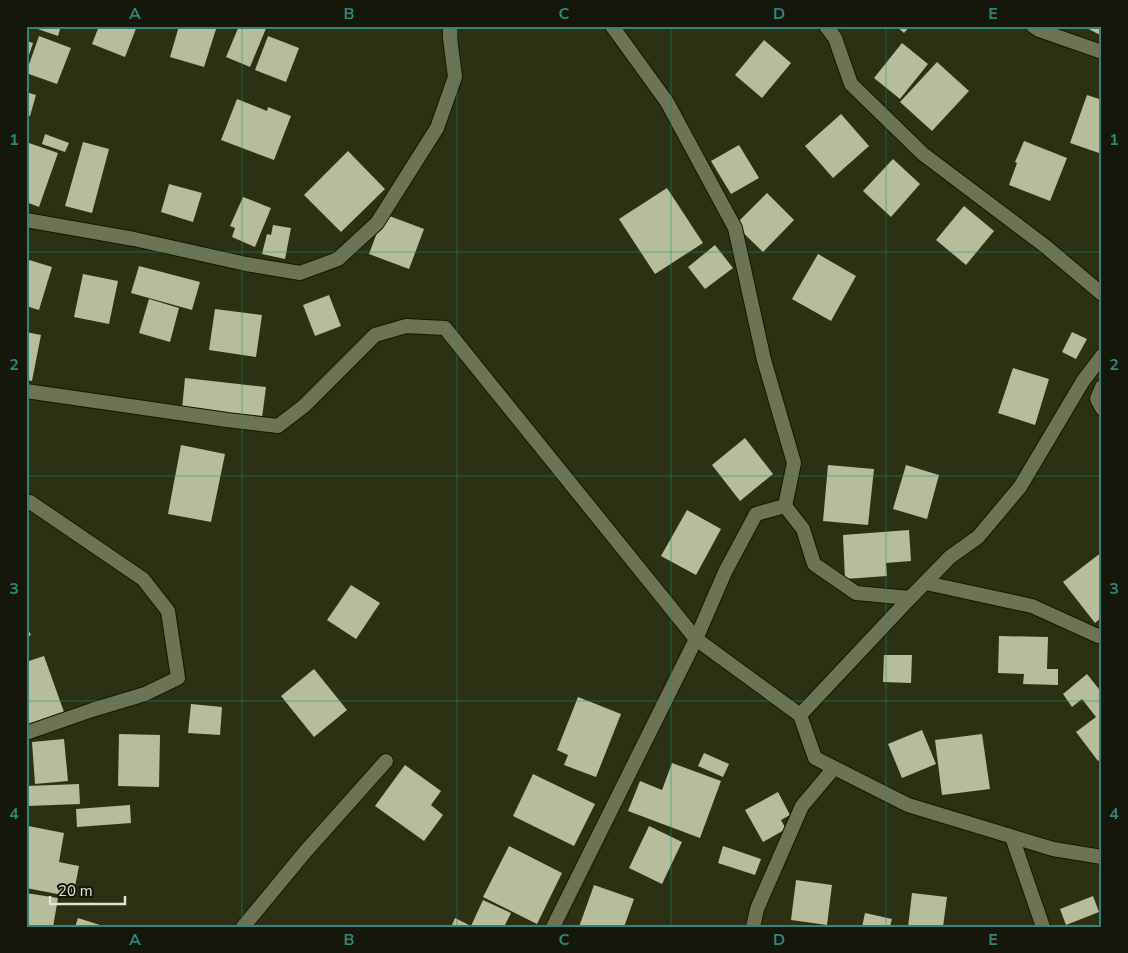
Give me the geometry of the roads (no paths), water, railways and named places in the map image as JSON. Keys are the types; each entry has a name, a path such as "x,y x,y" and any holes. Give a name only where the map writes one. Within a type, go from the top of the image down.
{"street":[{"path":"26,220 134,239 246,264 300,273 338,259 377,223 437,128 455,76 450,26"},
{"path":"612,26 667,102 735,228 764,360 794,462 785,506 803,529 814,564 856,593 910,598"},
{"path":"826,26 835,38 851,84 890,122 923,154 1046,246 1102,294"},
{"path":"1033,26 1039,30 1102,52"},
{"path":"26,391 278,426 304,406 375,335 406,326 445,328 696,639 800,716 815,758 908,805 1053,849 1102,858"},
{"path":"800,716 910,598 950,558 978,537 1020,488 1083,381 1102,356"},
{"path":"1102,387 1097,400 1102,408"},
{"path":"26,502 30,502 143,579 168,611 178,678 145,694 26,733"},
{"path":"553,927 696,639 725,572 756,514 785,506"},
{"path":"926,583 1032,606 1098,636 1102,635"},
{"path":"243,927 305,852 386,761"},
{"path":"754,927 757,909 802,806 834,768"},
{"path":"1012,837 1043,927"}]}
